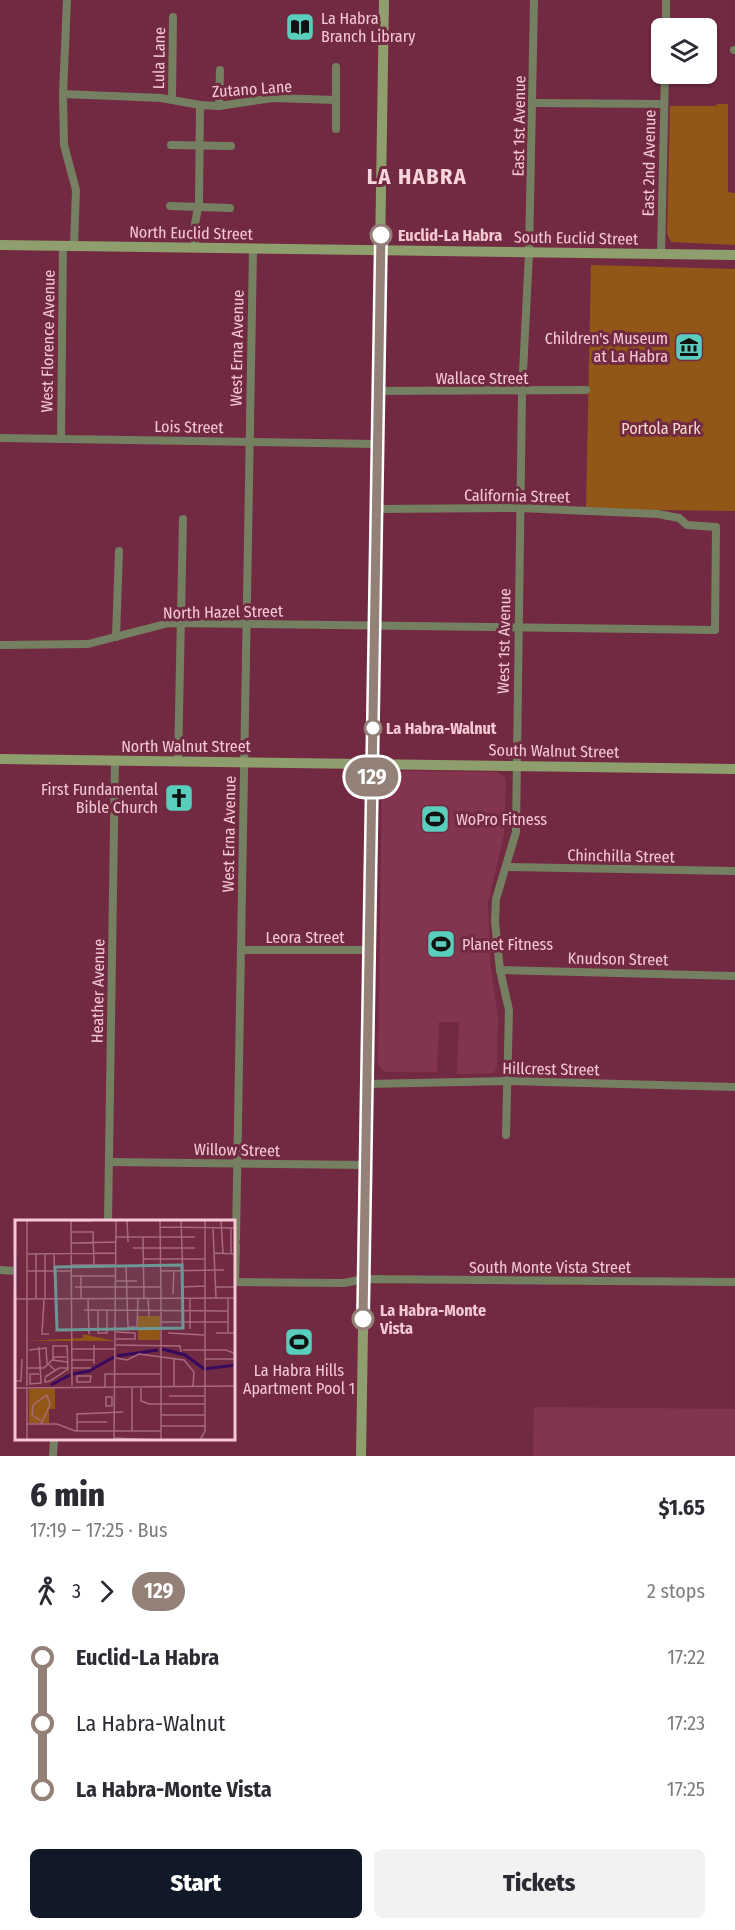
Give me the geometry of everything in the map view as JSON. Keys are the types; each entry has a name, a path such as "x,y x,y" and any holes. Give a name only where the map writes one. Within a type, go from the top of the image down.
{"main road":[{"path":"361,1456 384,0"},
{"name":"North Euclid Street","path":"0,245 381,250"},
{"name":"South Euclid Street","path":"381,250 735,255"},
{"name":"North Walnut Street","path":"0,759 372,763"},
{"name":"South Walnut Street","path":"372,763 735,769"}],"street":[{"name":"West Florence Avenue","path":"61,438 68,245 76,190 64,145 63,94 67,0"},
{"name":"East 1st Avenue","path":"530,253 534,0"},
{"path":"666,0 666,18"},
{"name":"Lula Lane","path":"172,99 173,18"},
{"path":"336,67 336,129"},
{"path":"219,106 220,70"},
{"name":"East 2nd Avenue","path":"661,254 665,84"},
{"name":"Zutano Lane","path":"63,94 172,99 178,103 219,106 273,98 336,100"},
{"path":"534,103 664,104"},
{"path":"195,248 200,105"},
{"path":"171,145 231,146"},
{"path":"170,206 230,208"},
{"name":"West Erna Avenue","path":"236,1242 253,249"},
{"name":"West 1st Avenue","path":"506,1135 509,1010 500,970 495,922 496,898 516,832 522,392 530,253"},
{"name":"Wallace Street","path":"378,391 586,390"},
{"name":"Lois Street","path":"0,438 378,444"},
{"name":"California Street","path":"376,509 520,508 658,514 679,518 687,525 716,527 715,630 652,630"},
{"path":"178,761 183,519"},
{"path":"116,637 119,551"},
{"name":"North Hazel Street","path":"2,645 88,644 169,623 652,630"},
{"name":"Heather Avenue","path":"108,1220 115,760"},
{"name":"Chinchilla Street","path":"507,867 735,871"},
{"name":"Leora Street","path":"241,950 369,950"},
{"name":"Knudson Street","path":"500,970 735,976"},
{"name":"Hillcrest Street","path":"367,1084 508,1081 735,1087"},
{"name":"Willow Street","path":"109,1161 366,1165"},
{"path":"0,1270 15,1271"},
{"name":"South Monte Vista Street","path":"236,1282 344,1283 364,1279 735,1282"},
{"path":"53,1456 54,1441"}],"shaded area":[{"path":"389,771 497,772 506,778 504,834 488,903 490,962 498,1016 497,1066 494,1073 457,1074 459,1022 439,1022 437,1072 385,1072 378,1064 382,784 383,776"},
{"path":"534,1407 735,1409 735,1456 533,1456"}],"green space":[{"path":"717,104 728,104 728,192 735,193 735,245 671,242 667,233 670,106 716,106"},
{"name":"Portola Park","path":"591,265 735,269 735,511 586,509"}],"bus line":[{"name":"129","path":"363,1319 381,235"}],"place":[{"name":"La Habra Branch Library","path":"300,27"},
{"name":"Euclid-La Habra","path":"381,235"},
{"name":"Children's Museum at La Habra","path":"689,347"},
{"name":"La Habra-Walnut","path":"373,728"},
{"name":"First Fundamental Bible Church","path":"179,798"},
{"name":"WoPro Fitness","path":"435,819"},
{"name":"Planet Fitness","path":"441,944"},
{"name":"La Habra-Monte Vista","path":"363,1319"},
{"name":"La Habra Hills Apartment Pool 1","path":"299,1342"}],"district":[{"name":"LA HABRA","path":"417,176"}]}
